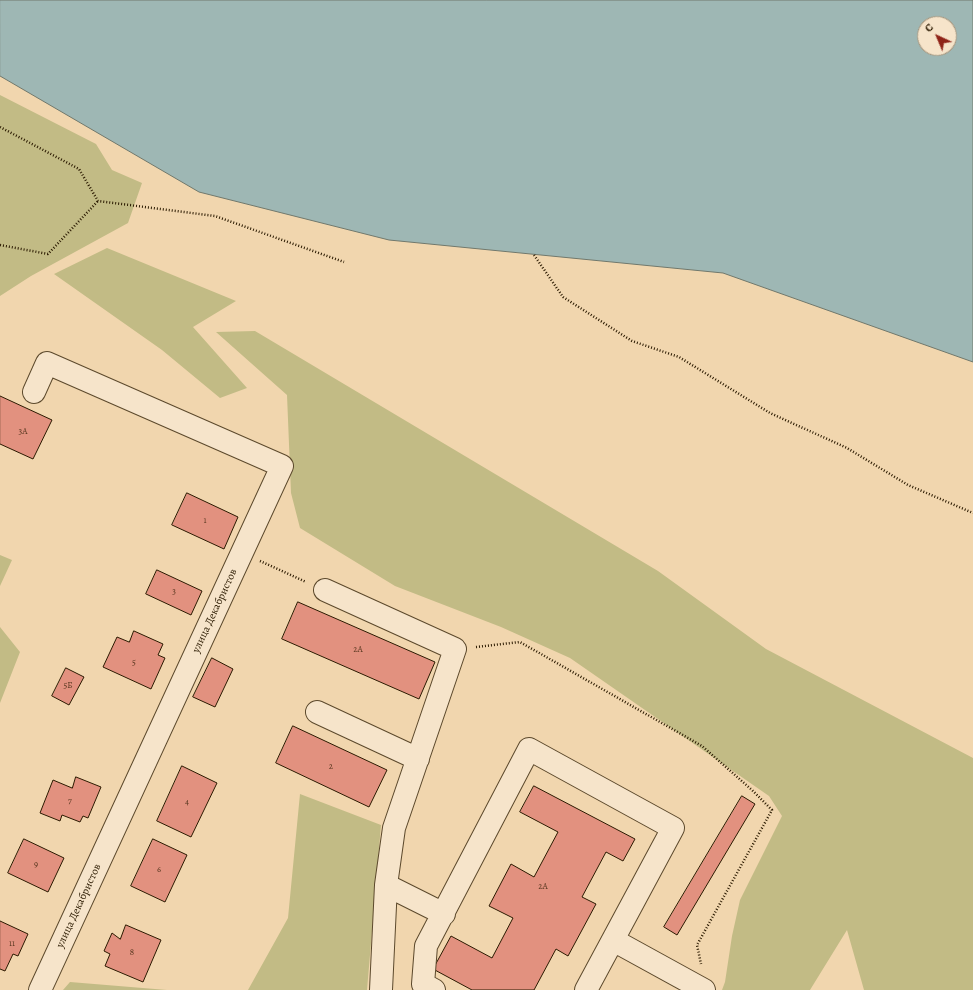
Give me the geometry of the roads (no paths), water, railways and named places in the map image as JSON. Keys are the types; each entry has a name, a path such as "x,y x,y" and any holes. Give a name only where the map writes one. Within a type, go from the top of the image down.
{"street":[{"name":"улица Декабристов","path":"34,392 47,363 282,466 40,990"},
{"path":"325,590 455,649 394,828 386,885 381,990"},
{"path":"317,712 418,759"},
{"path":"434,990 423,984 426,946 529,749 673,828 586,990"},
{"path":"386,885 444,914"},
{"path":"613,940 704,990"}],"water":[{"path":"0,0 973,0 973,362 723,273 389,240 199,192 0,76"}]}
